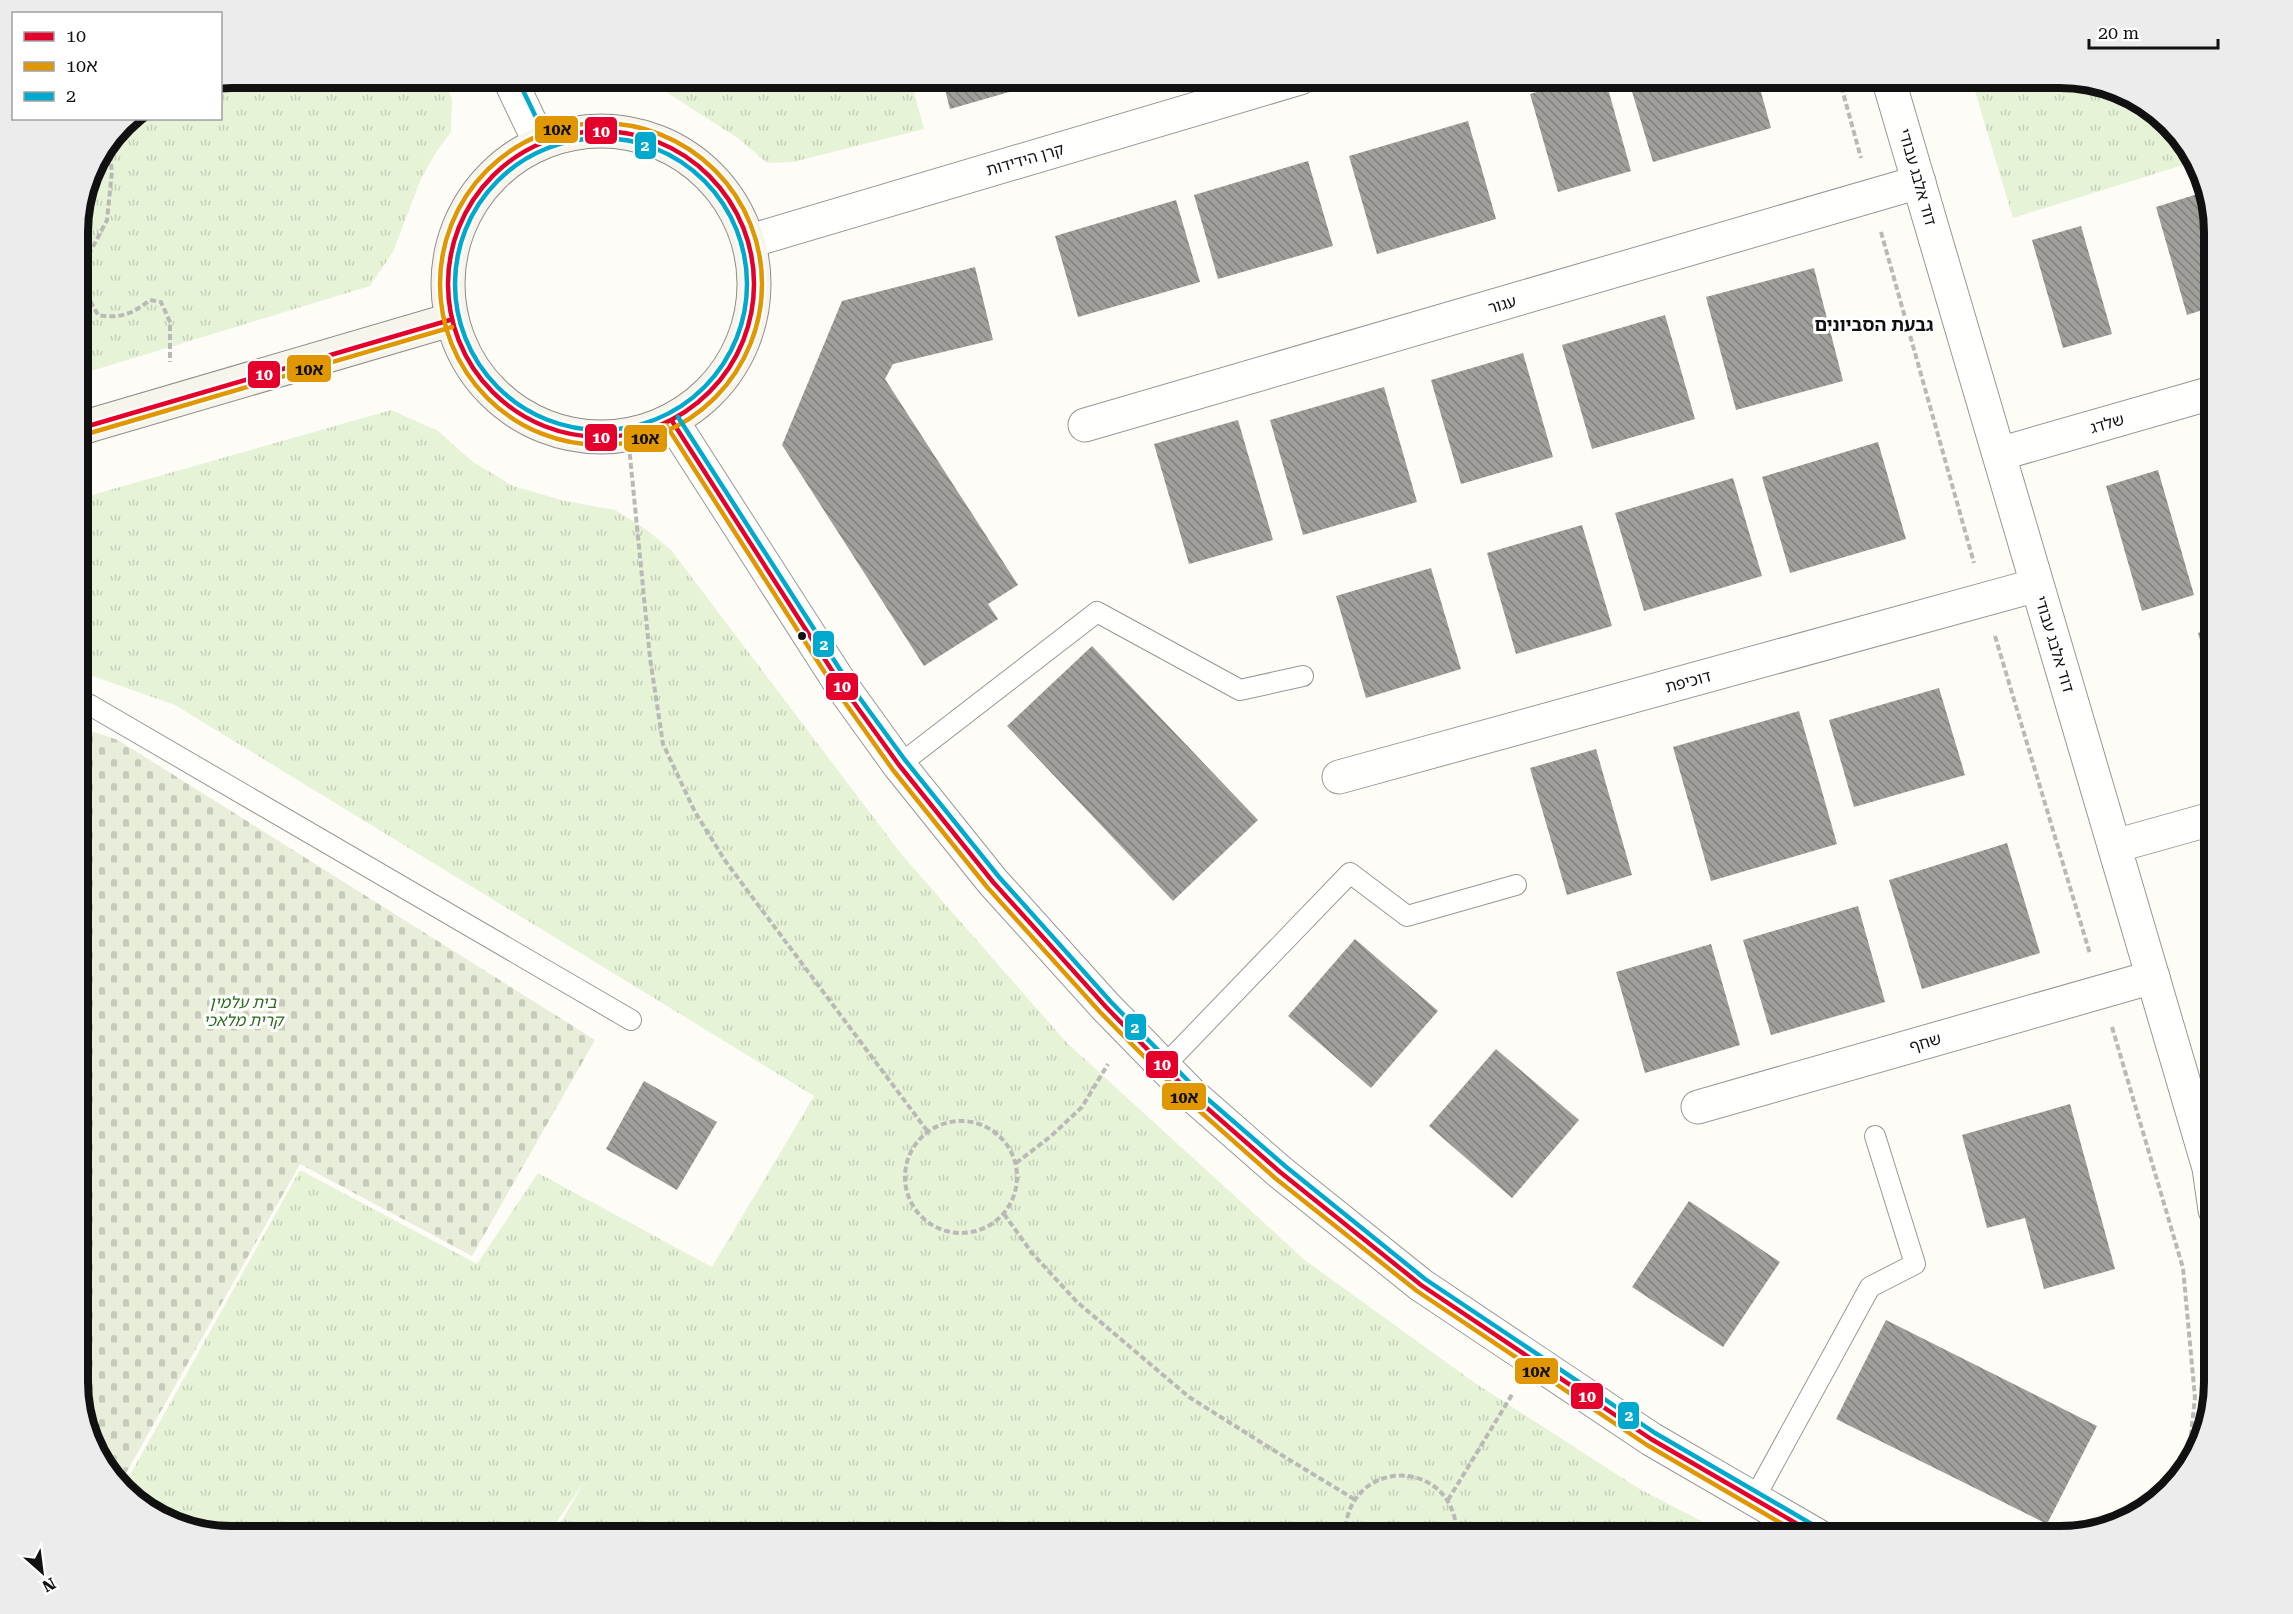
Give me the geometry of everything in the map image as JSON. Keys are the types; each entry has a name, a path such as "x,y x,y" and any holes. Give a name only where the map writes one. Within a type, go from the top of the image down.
{"street":[{"name":"קרן הידידות","path":"750,241 1265,88"},
{"name":"דוד אלבג עבודי","path":"1891,88 2204,1151"},
{"path":"514,89 540,143"},
{"path":"590,130 642,135 690,157 728,194 750,241 756,283 750,325 734,364 707,396 672,421 628,436 582,437 537,424 508,406 498,399 468,363 450,320 447,267 463,216 495,172 540,143 590,130"},
{"name":"עגור","path":"1085,425 1919,182"},
{"path":"89,426 450,320"},
{"name":"שלדג","path":"1999,454 2204,395"},
{"path":"672,421 842,686 898,765 993,882 1191,1094 1280,1172 1404,1271 1533,1361 1652,1439 1801,1526"},
{"name":"דוכיפת","path":"1339,777 2037,585"},
{"path":"2115,846 2204,821"},
{"name":"שחף","path":"1698,1107 2153,977"}],"lane":[{"path":"898,765 1096,612 1240,690 1303,676"},
{"path":"89,705 632,1020"},
{"path":"1164,1066 1350,873 1407,916 1516,885"},
{"path":"1754,1499 1870,1287 1915,1264 1875,1136"}],"path":[{"path":"1842,88 1984,599 2183,1268 2195,1398 2190,1446"},
{"path":"89,254 107,220 112,171 110,157"},
{"path":"89,299 98,315 116,318 139,309 150,300 161,302 170,322 170,402"},
{"path":"628,436 650,658 663,744 695,812 726,862 927,1132"},
{"path":"1016,1163 1050,1137 1082,1107 1129,1030"},
{"path":"962,1121 980,1124 996,1133 1008,1146 1016,1163 1018,1181 1013,1199 1004,1214 989,1226 971,1232 952,1233 934,1227 920,1215 909,1199 905,1181 907,1162 915,1145 927,1132 944,1124 962,1121"},
{"path":"1004,1214 1032,1253 1077,1302 1189,1397 1354,1499"},
{"path":"1448,1500 1533,1361"},
{"path":"1346,1526 1346,1516 1354,1499 1367,1485 1402,1474 1419,1478 1436,1486 1448,1500 1455,1516 1456,1526"}],"green space":[{"path":"1974,88 2061,88 2089,91 2107,96 2124,103 2148,118 2175,145 2187,164 2013,218"},
{"path":"222,89 448,89 452,99 451,132 436,152 421,179 393,252 370,286 89,372 89,223 93,195 99,177 124,137 143,120 222,120"},
{"path":"661,89 913,89 924,129 793,162 767,163 739,139"},
{"path":"391,410 438,431 473,462 513,486 565,501 615,510 647,530 671,550 902,855 1067,1043 1306,1261 1475,1383 1638,1488 1711,1526 559,1526 584,1482 554,1526 232,1526 195,1521 177,1515 152,1501 127,1480 300,1170 477,1264 538,1173 712,1267 814,1096 175,705 89,675 89,496"},
{"name":"בית עלמין קרית מלאכי","path":"89,731 118,740 595,1040 472,1256 300,1164 124,1477 99,1437 91,1410 89,1391"}],"building":[{"path":"1549,88 1608,88 1631,171 1558,192 1530,94"},
{"path":"1631,88 1760,88 1771,128 1653,162"},
{"path":"945,89 1021,89 950,109"},
{"path":"1468,121 1496,219 1377,254 1349,156"},
{"path":"1308,161 1333,246 1218,279 1194,195"},
{"path":"2199,193 2204,232 2204,310 2187,315 2156,207"},
{"path":"1176,200 1200,282 1078,317 1055,236"},
{"path":"2081,226 2112,334 2063,348 2032,240"},
{"path":"975,267 993,340 893,364 885,379 1018,585 988,604 998,619 924,666 782,445 842,301"},
{"path":"1814,268 1843,381 1736,410 1706,297"},
{"path":"1665,315 1695,419 1592,449 1562,345"},
{"path":"1523,353 1553,457 1461,484 1431,380"},
{"path":"1384,387 1417,502 1303,535 1270,420"},
{"path":"1238,420 1273,540 1189,564 1154,444"},
{"path":"1878,442 1906,539 1790,573 1762,477"},
{"path":"2158,470 2194,595 2142,611 2106,486"},
{"path":"1733,478 1762,576 1644,611 1615,513"},
{"path":"1582,525 1612,626 1516,654 1487,553"},
{"path":"1431,568 1461,669 1366,698 1336,596"},
{"path":"2204,631 2204,654 2198,633"},
{"path":"1092,646 1258,820 1173,901 1007,726"},
{"path":"1939,688 1965,775 1854,807 1829,720"},
{"path":"1799,711 1837,844 1711,881 1673,747"},
{"path":"1596,749 1632,875 1567,895 1530,768"},
{"path":"2007,843 2040,953 1922,989 1889,880"},
{"path":"1858,906 1885,1002 1771,1035 1743,940"},
{"path":"1355,939 1438,1011 1371,1088 1288,1016"},
{"path":"1711,944 1740,1045 1645,1073 1616,972"},
{"path":"1496,1049 1579,1120 1512,1198 1429,1126"},
{"path":"644,1081 717,1122 677,1190 606,1149"},
{"path":"2070,1104 2115,1269 2044,1289 2025,1218 1987,1228 1962,1135"},
{"path":"1689,1201 1780,1262 1723,1347 1632,1287"},
{"path":"1886,1320 2097,1426 2047,1524 1836,1419"}],"transit line":[{"name":"2","path":"522,89 547,140"},
{"name":"10א","path":"601,123 648,130 677,142 715,170 743,208 755,237 762,284 755,331 743,360 715,398 677,426 648,438 601,445 554,438 525,426 487,398 459,360 447,331 440,284 447,237 459,208 487,170 525,142 554,130 601,123"},
{"name":"10","path":"601,131 631,134 660,143 686,157 709,176 728,199 742,225 751,254 754,284 751,314 742,343 728,369 709,392 686,411 660,425 631,434 601,437 571,434 542,425 516,411 493,392 474,369 460,343 451,314 448,284 451,254 460,225 474,199 493,176 516,157 542,143 571,134 601,131"},
{"name":"2","path":"601,138 629,141 657,149 682,163 704,181 722,203 736,228 744,256 747,284 744,312 736,340 722,365 704,387 682,405 657,419 629,427 601,430 573,427 545,419 520,405 498,387 480,365 466,340 458,312 455,284 458,256 466,228 480,203 498,181 520,163 545,149 573,141 601,138"},
{"name":"10","path":"89,426 450,320"},
{"name":"10א","path":"89,433 452,327"},
{"name":"2","path":"678,417 848,682 905,760 999,877 1111,1002 1196,1089 1285,1166 1425,1279 1655,1433 1815,1526"},
{"name":"10","path":"672,421 842,686 899,765 993,882 1106,1007 1191,1094 1280,1172 1421,1285 1651,1439 1801,1526"},
{"name":"10א","path":"666,425 836,690 893,770 987,887 1100,1012 1186,1099 1275,1178 1417,1291 1647,1445 1786,1526"}],"district":[{"name":"גבעת הסביונים","path":"1874,325"}]}
